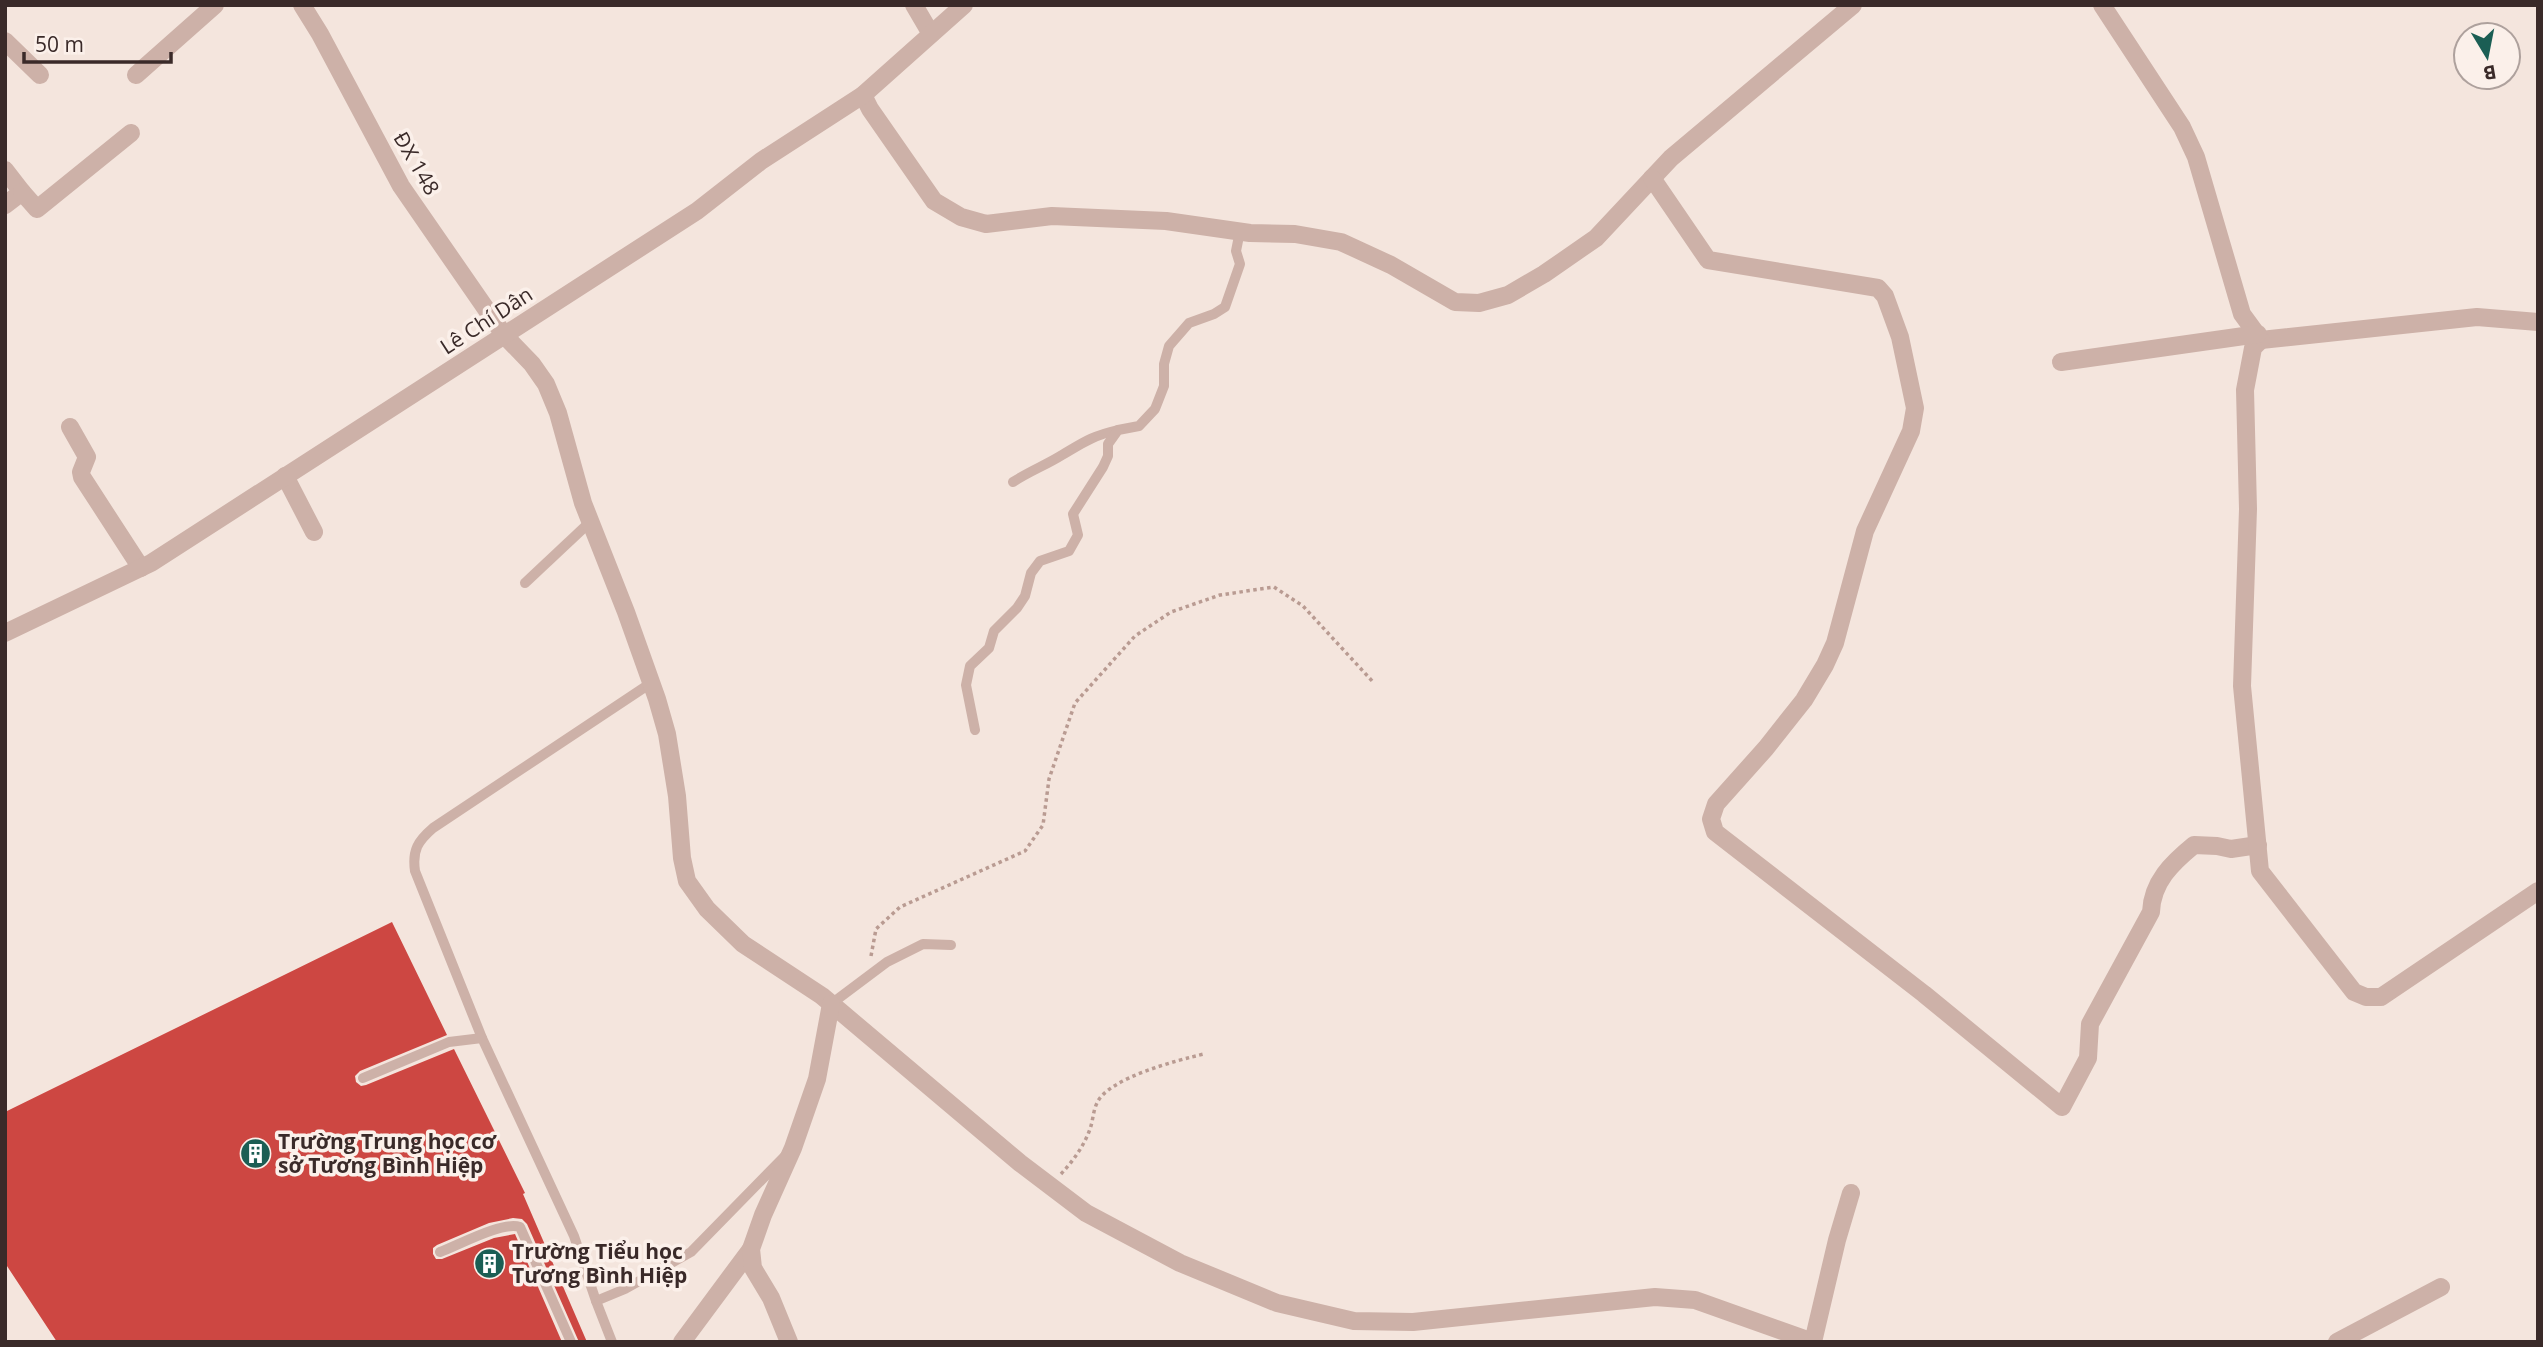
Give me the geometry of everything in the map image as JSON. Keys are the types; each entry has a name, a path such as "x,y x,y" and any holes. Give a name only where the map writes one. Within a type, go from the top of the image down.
{"street":[{"path":"136,75 215,5"},
{"name":"ĐX 148","path":"302,5 401,186 504,335 532,364 546,384 558,413 590,522 626,612 667,734 687,881 707,909 743,944 831,1004 1020,1163 1086,1213 1180,1264 1277,1303 1354,1321 1413,1322 1655,1297 1695,1300 1813,1342"},
{"path":"914,5 931,34"},
{"name":"Lê Chí Dân","path":"5,633 141,568 697,211 761,161 863,95 964,5"},
{"path":"863,95 934,201 961,217 986,224 1052,216 1166,221 1240,231 1295,234 1341,242 1391,265 1455,302 1479,303 1508,295 1596,239 1671,158 1853,5"},
{"path":"2102,5 2182,127 2191,147 2242,314 2260,337"},
{"path":"5,41 40,75"},
{"path":"5,170 37,209 131,133"},
{"path":"1652,178 1708,260 1878,288 1885,296 1900,337 1915,408 1911,431 1865,531 1835,643 1825,665 1804,699 1766,748 1716,804 1711,819 1715,832 1924,994 2062,1107 2088,1058 2090,1024 2151,912 2151,896 2170,866 2194,845 2231,849 2258,845"},
{"path":"5,205 22,192"},
{"path":"2061,362 2260,337 2477,317 2538,322"},
{"path":"2260,337 2253,348 2245,390 2248,509 2242,686 2260,871 2354,992 2367,998 2381,997 2538,891"},
{"path":"70,427 87,457 82,468 82,477 141,568"},
{"path":"285,476 314,532"},
{"path":"682,1342 751,1249 762,1215 793,1148 817,1079 831,1004"},
{"path":"1813,1342 1851,1193"},
{"path":"751,1249 753,1268 771,1298 789,1342"},
{"path":"2337,1342 2441,1287"}],"lane":[{"path":"1013,482 1094,435 1139,426 1154,409 1164,386 1164,364 1169,346 1189,323 1226,307 1240,264 1236,251 1240,231"},
{"path":"975,730 966,685 970,666 989,648 994,631 1025,596 1031,573 1040,561 1069,551 1078,535 1073,514 1103,467 1108,456 1108,444 1118,430"},
{"path":"525,583 590,522"},
{"path":"612,1342 574,1236 482,1038 415,871 413,857 415,847 432,828 651,683"},
{"path":"831,1004 887,962 923,944 951,945"},
{"path":"363,1078 449,1042 482,1038"},
{"path":"596,1301 625,1289 691,1252 793,1148"},
{"path":"440,1252 513,1224 520,1227 571,1342"}],"path":[{"path":"868,976 876,929 900,907 1025,851 1043,825 1049,779 1075,703 1135,636 1171,612 1220,595 1274,587 1303,606 1374,683"},
{"path":"1049,1185 1073,1161 1090,1129 1098,1100 1124,1080 1167,1062 1204,1054"}],"building":[{"name":"Trường Trung học cơ sở Tương Bình Hiệp","path":"392,922 447,1035 360,1071 355,1076 356,1082 361,1086 366,1085 454,1049 525,1193 523,1194 587,1342 579,1342 527,1224 522,1219 513,1218 489,1223 437,1245 433,1248 433,1254 436,1259 442,1259 494,1238 515,1234 562,1342 57,1342 5,1263 5,1112"}],"place":[{"name":"Trường Trung học cơ sở Tương Bình Hiệp","path":"255,1153"},
{"name":"Trường Tiểu học Tương Bình Hiệp","path":"489,1263"}]}
